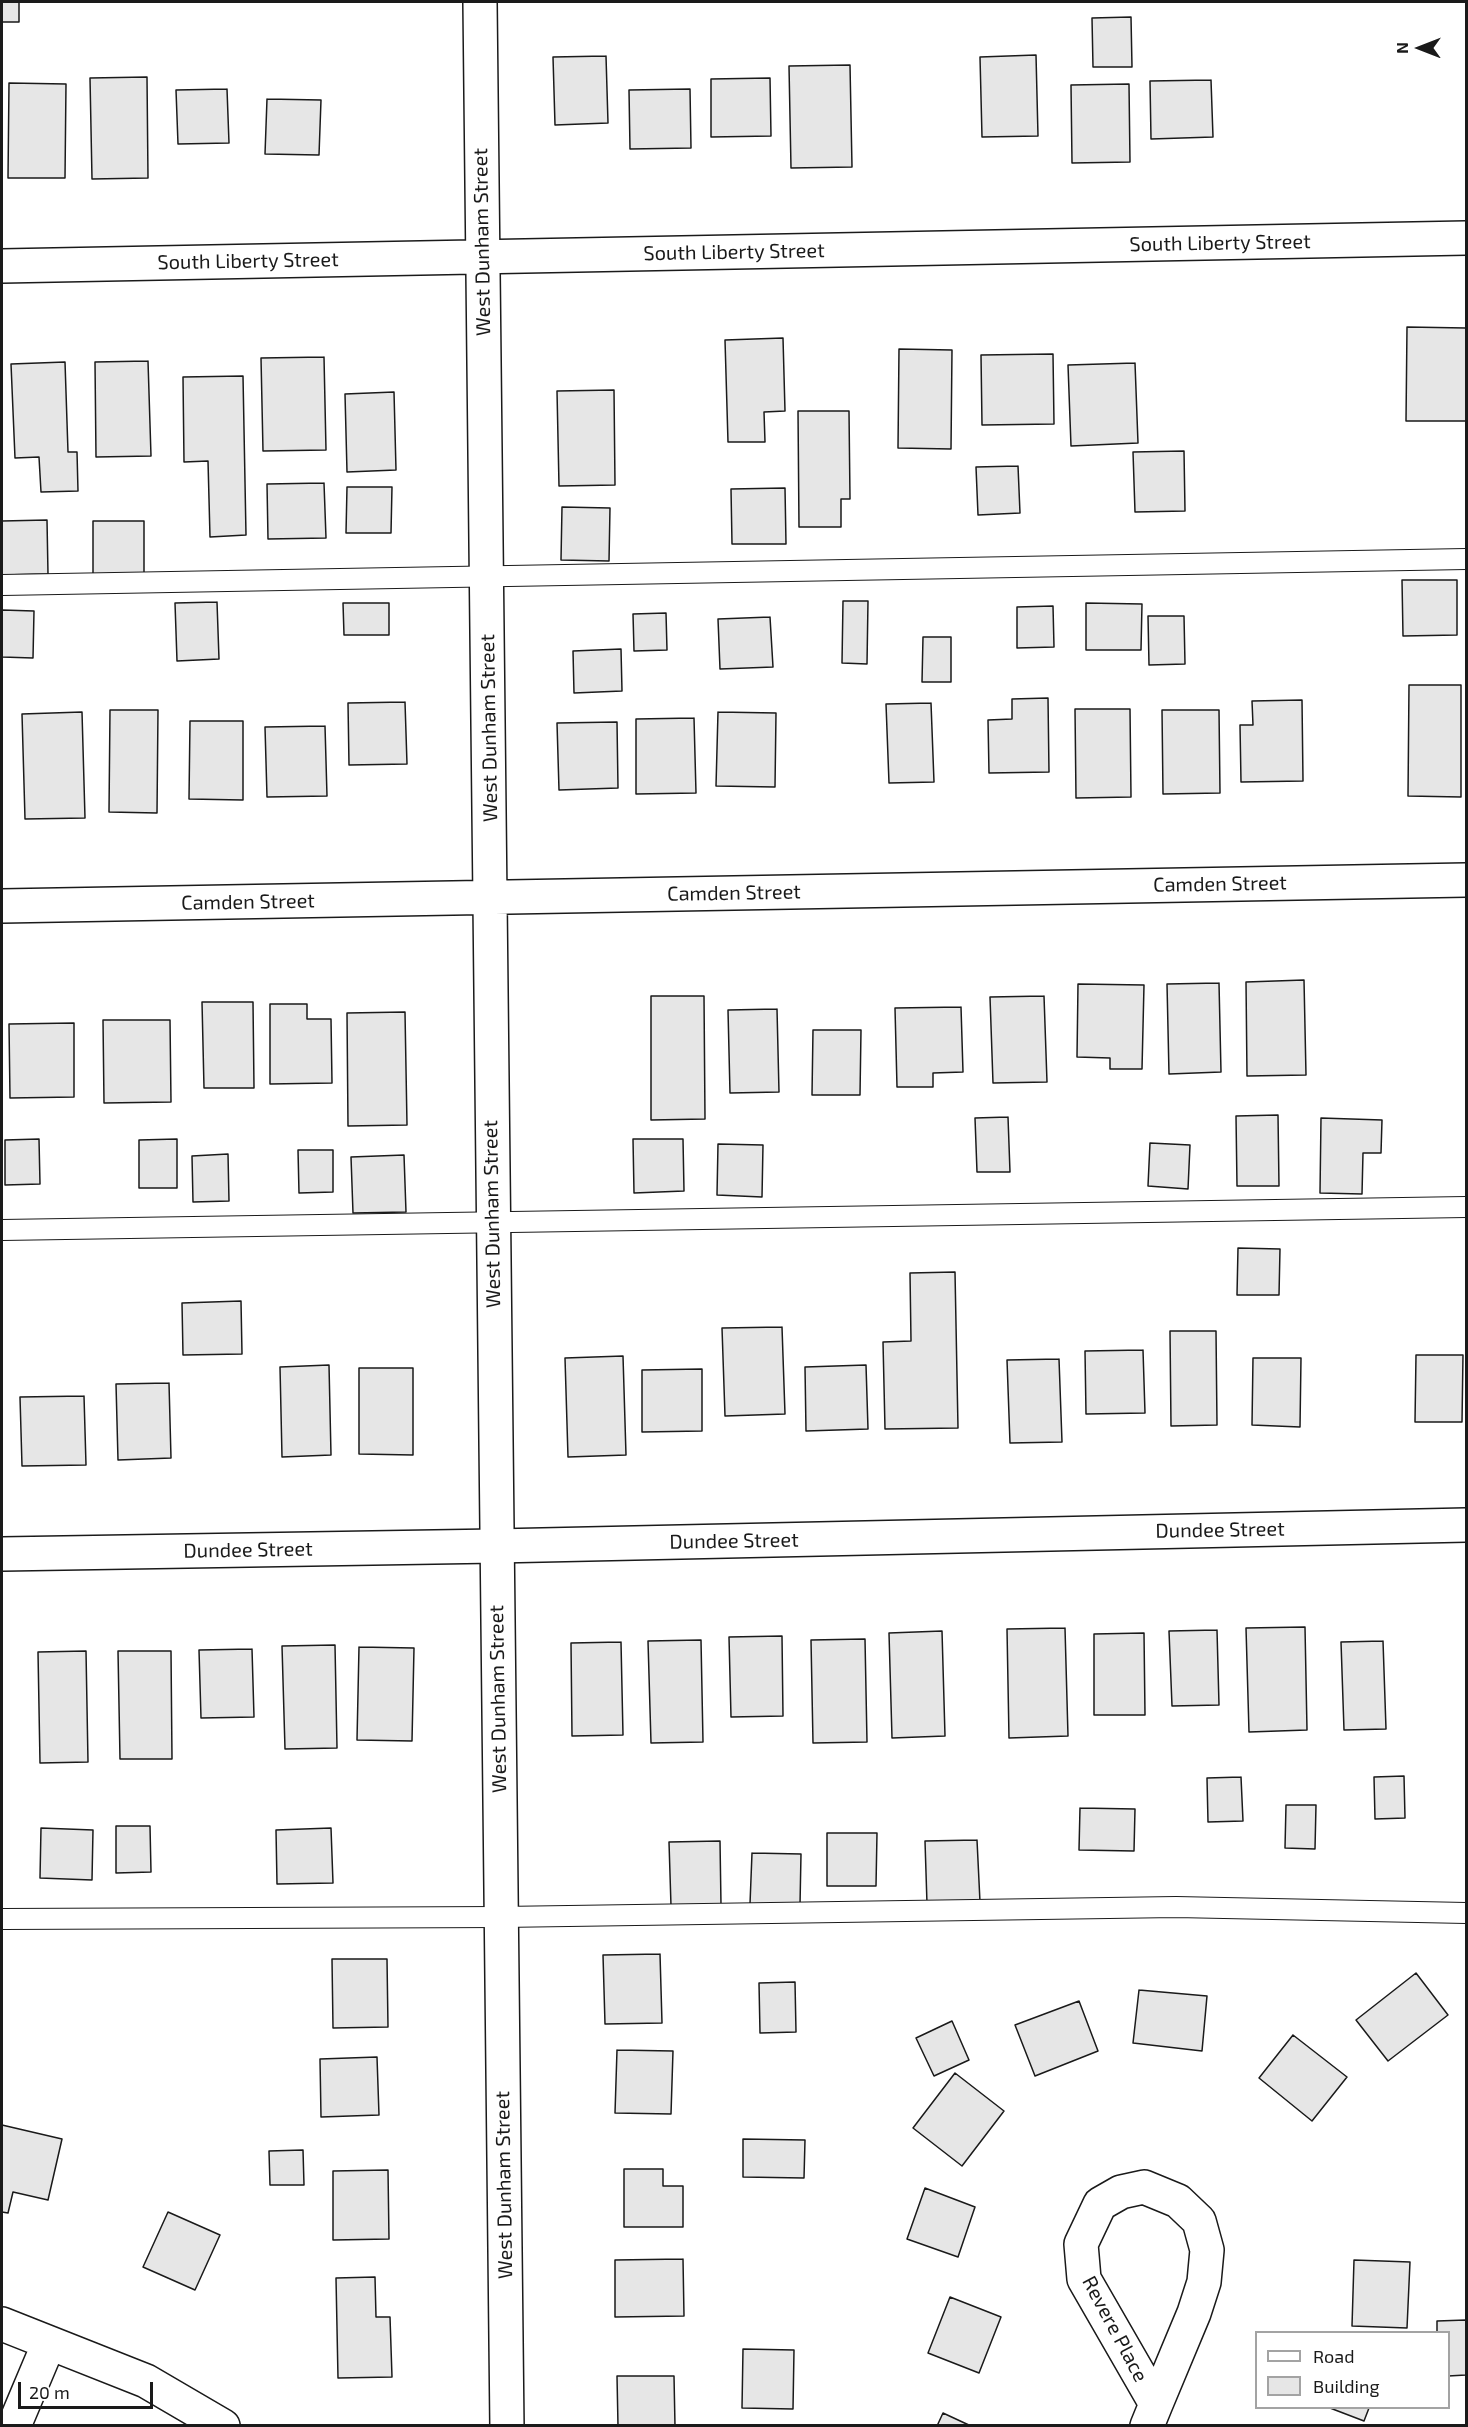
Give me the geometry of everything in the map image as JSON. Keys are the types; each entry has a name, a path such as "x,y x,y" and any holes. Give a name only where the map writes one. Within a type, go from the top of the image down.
{"street":[{"name":"West Dunham Street","path":"480,2 507,2426"},
{"name":"South Liberty Street","path":"2,266 1467,238"},
{"name":"Camden Street","path":"2,906 1467,880"},
{"name":"Dundee Street","path":"2,1554 1467,1525"},
{"name":"Revere Place","path":"1144,2187 1178,2200 1199,2221 1208,2250 1204,2282 1194,2313 1151,2415 1084,2279 1081,2244 1100,2204 1121,2192 1144,2187"},
{"path":"2,2324 146,2381 223,2426"},
{"path":"14,2426 49,2343"}],"lane":[{"path":"2,585 1467,559"},
{"path":"2,1230 1467,1207"},
{"path":"2,1920 501,1917 1176,1907 1467,1913"}],"building":[{"path":"2,2 19,2 19,22 2,22"},
{"path":"1131,17 1132,67 1093,67 1092,18"},
{"path":"1036,55 1038,136 982,137 980,57"},
{"path":"606,56 608,123 555,125 553,57"},
{"path":"850,65 852,167 791,168 789,66"},
{"path":"147,77 148,178 92,179 90,78"},
{"path":"770,78 771,136 711,137 711,79"},
{"path":"1211,80 1213,137 1151,139 1150,81"},
{"path":"9,83 66,84 65,178 8,178"},
{"path":"1129,84 1130,162 1072,163 1071,85"},
{"path":"227,89 229,143 178,144 176,90"},
{"path":"690,89 691,148 630,149 629,90"},
{"path":"267,99 321,100 319,155 265,154"},
{"path":"1407,327 1466,328 1466,421 1406,421"},
{"path":"783,338 785,411 764,412 765,442 728,442 725,340"},
{"path":"899,349 952,350 951,449 898,448"},
{"path":"1053,354 1054,424 982,425 981,355"},
{"path":"324,357 326,450 263,451 261,358"},
{"path":"148,361 151,456 96,457 95,362"},
{"path":"65,362 68,452 77,452 78,491 41,492 39,457 15,458 11,364"},
{"path":"1135,363 1138,443 1071,446 1068,365"},
{"path":"243,376 246,535 210,537 208,461 184,462 183,377"},
{"path":"614,390 615,485 559,486 557,391"},
{"path":"394,392 396,470 347,472 345,394"},
{"path":"798,411 849,411 850,499 841,499 841,527 799,527"},
{"path":"1184,451 1185,511 1135,512 1133,452"},
{"path":"1018,466 1020,513 978,515 976,467"},
{"path":"324,483 326,538 268,539 267,484"},
{"path":"347,487 392,487 391,533 346,533"},
{"path":"785,488 786,544 732,544 731,489"},
{"path":"562,507 610,508 609,561 561,560"},
{"path":"47,520 48,574 2,575 2,521"},
{"path":"93,521 144,521 144,573 93,574"},
{"path":"1402,580 1457,580 1457,635 1403,636"},
{"path":"843,601 868,601 867,664 842,663"},
{"path":"217,602 219,659 177,661 175,603"},
{"path":"343,603 389,603 389,635 344,635"},
{"path":"1086,603 1142,604 1141,650 1086,650"},
{"path":"1053,606 1054,647 1017,648 1017,607"},
{"path":"2,610 34,611 33,658 2,657"},
{"path":"666,613 667,650 634,651 633,614"},
{"path":"1148,616 1184,616 1185,664 1149,665"},
{"path":"770,617 773,667 720,669 718,619"},
{"path":"923,637 951,637 951,682 922,682"},
{"path":"621,649 622,691 574,693 573,651"},
{"path":"1409,685 1461,685 1461,797 1408,796"},
{"path":"1048,698 1049,772 989,773 988,720 1012,719 1012,699"},
{"path":"1302,700 1303,781 1241,782 1240,725 1253,725 1252,701"},
{"path":"405,702 407,764 349,765 348,703"},
{"path":"931,703 934,782 889,783 886,704"},
{"path":"1075,709 1130,709 1131,797 1076,798"},
{"path":"110,710 158,710 157,813 109,812"},
{"path":"1162,710 1219,710 1220,793 1163,794"},
{"path":"82,712 85,818 25,819 22,714"},
{"path":"718,712 776,713 775,787 716,786"},
{"path":"694,718 696,793 636,794 636,719"},
{"path":"190,721 243,721 243,800 189,799"},
{"path":"617,722 618,788 559,790 557,723"},
{"path":"325,726 327,796 267,797 265,727"},
{"path":"1304,980 1306,1075 1247,1076 1246,982"},
{"path":"1219,983 1221,1072 1169,1074 1167,984"},
{"path":"1078,984 1144,985 1142,1069 1110,1069 1110,1058 1077,1057"},
{"path":"651,996 704,996 705,1119 651,1120"},
{"path":"1044,996 1047,1082 993,1083 990,997"},
{"path":"202,1002 253,1002 254,1088 204,1088"},
{"path":"270,1004 307,1004 307,1019 331,1019 332,1083 270,1084"},
{"path":"961,1007 963,1072 933,1073 933,1087 897,1087 895,1008"},
{"path":"777,1009 779,1092 730,1093 728,1010"},
{"path":"405,1012 407,1125 348,1126 347,1013"},
{"path":"103,1020 170,1020 171,1102 104,1103"},
{"path":"74,1023 74,1097 10,1098 9,1024"},
{"path":"813,1030 861,1030 860,1095 812,1095"},
{"path":"1278,1115 1279,1186 1237,1186 1236,1116"},
{"path":"1008,1117 1010,1172 977,1172 975,1118"},
{"path":"1321,1118 1382,1120 1381,1153 1363,1153 1362,1194 1320,1193"},
{"path":"39,1139 40,1184 5,1185 5,1140"},
{"path":"177,1139 177,1188 139,1188 139,1140"},
{"path":"633,1139 683,1139 684,1191 634,1193"},
{"path":"1150,1143 1190,1145 1188,1189 1148,1186"},
{"path":"718,1144 763,1145 762,1197 717,1195"},
{"path":"298,1150 333,1150 333,1192 299,1193"},
{"path":"228,1154 229,1201 193,1202 192,1156"},
{"path":"404,1155 406,1212 353,1213 351,1157"},
{"path":"1238,1248 1280,1249 1279,1295 1237,1295"},
{"path":"955,1272 958,1428 885,1429 883,1342 911,1341 910,1273"},
{"path":"241,1301 242,1354 183,1355 182,1303"},
{"path":"782,1327 785,1414 725,1416 722,1328"},
{"path":"1170,1331 1216,1331 1217,1425 1171,1426"},
{"path":"1143,1350 1145,1413 1086,1414 1085,1351"},
{"path":"1416,1355 1463,1355 1462,1422 1415,1422"},
{"path":"623,1356 626,1455 568,1457 565,1358"},
{"path":"1253,1358 1301,1358 1300,1427 1252,1425"},
{"path":"1059,1359 1062,1442 1010,1443 1007,1360"},
{"path":"329,1365 331,1455 282,1457 280,1367"},
{"path":"866,1365 868,1429 806,1431 805,1367"},
{"path":"359,1368 413,1368 413,1455 359,1454"},
{"path":"702,1369 702,1431 642,1432 642,1370"},
{"path":"169,1383 171,1458 118,1460 116,1384"},
{"path":"84,1396 86,1465 22,1466 20,1397"},
{"path":"1305,1627 1307,1730 1249,1732 1246,1628"},
{"path":"1065,1628 1068,1736 1009,1738 1007,1629"},
{"path":"1217,1630 1219,1705 1172,1706 1169,1631"},
{"path":"942,1631 945,1736 892,1738 889,1633"},
{"path":"1144,1633 1145,1715 1094,1715 1094,1634"},
{"path":"782,1636 783,1716 731,1717 729,1637"},
{"path":"865,1639 867,1742 813,1743 811,1640"},
{"path":"701,1640 703,1742 651,1743 648,1641"},
{"path":"1383,1641 1386,1729 1344,1730 1341,1642"},
{"path":"621,1642 623,1735 572,1736 571,1643"},
{"path":"335,1645 337,1748 285,1749 282,1646"},
{"path":"359,1647 414,1648 412,1741 357,1740"},
{"path":"252,1649 254,1717 201,1718 199,1650"},
{"path":"86,1651 88,1762 40,1763 38,1652"},
{"path":"118,1651 171,1651 172,1759 120,1759"},
{"path":"1404,1776 1405,1818 1375,1819 1374,1777"},
{"path":"1241,1777 1243,1821 1208,1822 1207,1778"},
{"path":"1286,1805 1316,1805 1315,1849 1285,1848"},
{"path":"1080,1808 1135,1809 1134,1851 1079,1850"},
{"path":"116,1826 150,1826 151,1872 116,1873"},
{"path":"41,1828 93,1830 92,1880 40,1878"},
{"path":"331,1828 333,1883 277,1884 276,1830"},
{"path":"827,1833 877,1833 876,1886 827,1886"},
{"path":"977,1840 980,1902 927,1904 925,1841"},
{"path":"720,1841 721,1905 671,1906 669,1842"},
{"path":"752,1853 801,1854 800,1905 750,1904"},
{"path":"660,1954 662,2023 605,2024 603,1955"},
{"path":"332,1959 387,1959 388,2027 333,2028"},
{"path":"1416,1973 1448,2015 1388,2061 1356,2020"},
{"path":"795,1982 796,2032 760,2033 759,1983"},
{"path":"1139,1990 1207,1996 1202,2051 1133,2043"},
{"path":"1079,2001 1098,2051 1035,2076 1015,2025"},
{"path":"952,2021 969,2060 934,2076 916,2038"},
{"path":"1293,2035 1347,2077 1312,2121 1259,2078"},
{"path":"617,2050 673,2051 671,2114 615,2113"},
{"path":"377,2057 379,2115 321,2117 320,2059"},
{"path":"955,2073 1004,2111 962,2166 913,2128"},
{"path":"2,2125 62,2139 48,2200 13,2192 8,2213 2,2212"},
{"path":"743,2139 805,2140 804,2178 743,2177"},
{"path":"303,2150 304,2185 270,2185 269,2151"},
{"path":"624,2169 663,2169 663,2186 683,2186 683,2227 624,2227"},
{"path":"388,2170 389,2239 333,2240 333,2171"},
{"path":"925,2188 975,2207 958,2257 907,2239"},
{"path":"168,2212 220,2235 195,2290 143,2267"},
{"path":"683,2259 684,2316 615,2317 615,2260"},
{"path":"1354,2260 1410,2262 1407,2328 1352,2326"},
{"path":"375,2277 376,2317 390,2317 392,2377 338,2378 336,2278"},
{"path":"950,2297 1001,2317 979,2373 928,2353"},
{"path":"1466,2320 1466,2375 1450,2376 1450,2331 1437,2331 1437,2321"},
{"path":"743,2349 794,2350 793,2409 742,2408"},
{"path":"617,2376 674,2376 675,2426 618,2426"},
{"path":"1333,2409 1369,2409 1364,2421"},
{"path":"943,2413 971,2426 937,2426"}]}
